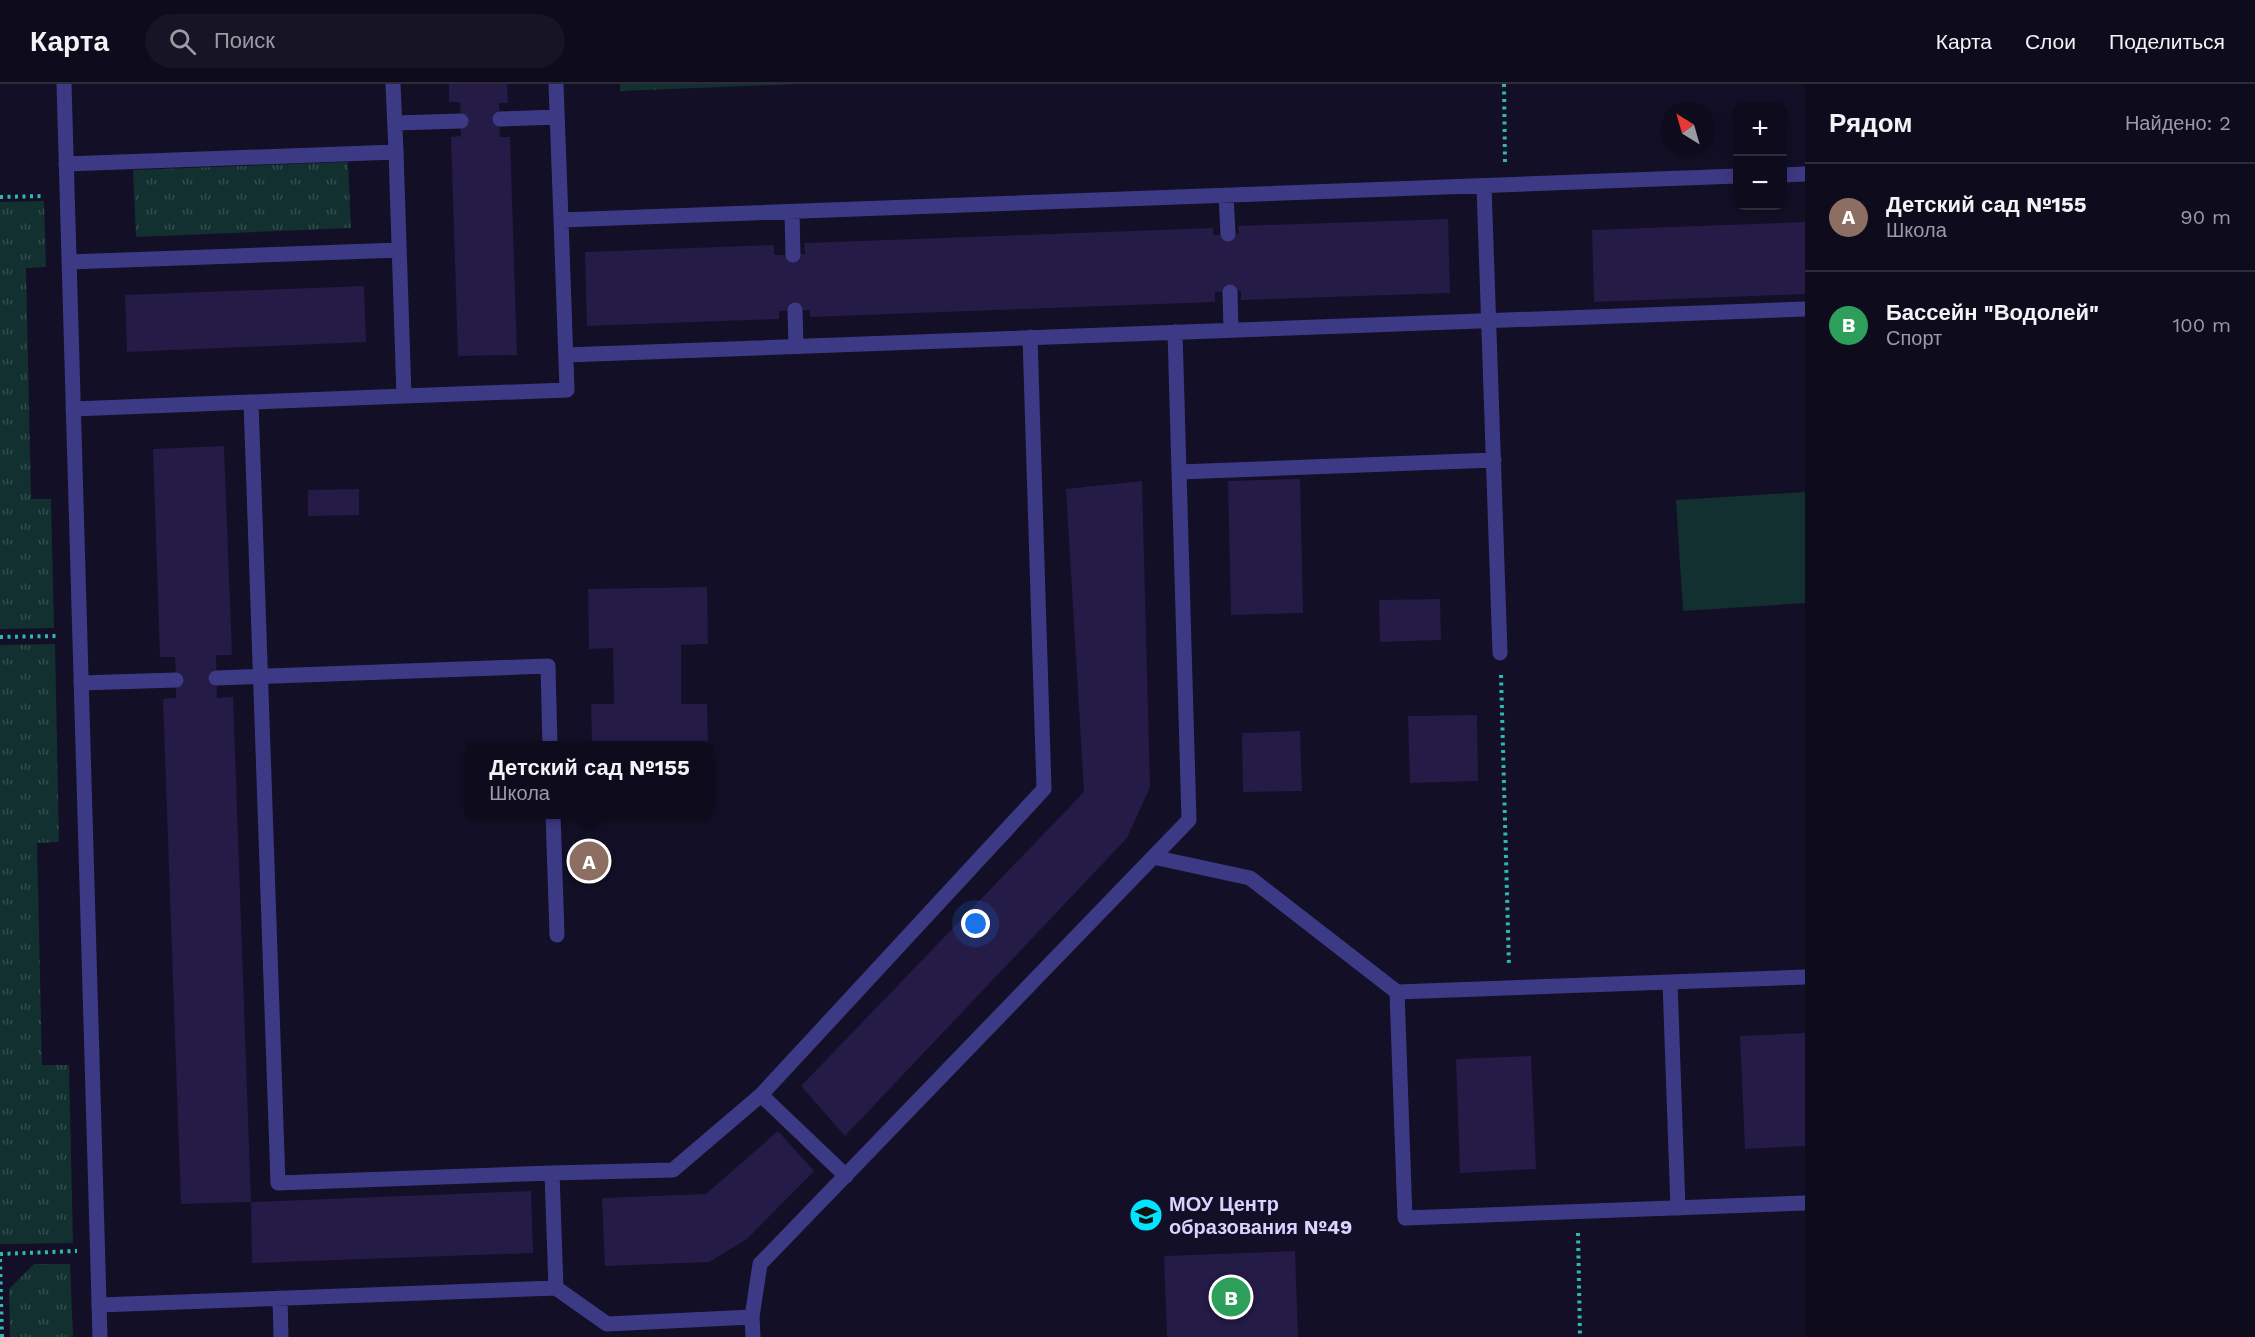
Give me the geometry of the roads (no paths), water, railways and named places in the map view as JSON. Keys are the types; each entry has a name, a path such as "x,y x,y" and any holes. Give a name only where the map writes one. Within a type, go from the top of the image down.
{"street":[{"path":"64,84 100,1337"},
{"path":"393,84 404,396"},
{"path":"73,409 567,390 556,84"},
{"path":"500,119 557,117"},
{"path":"394,123 460,121"},
{"path":"66,164 396,152"},
{"path":"1787,175 1805,174"},
{"path":"561,220 1733,176"},
{"path":"1484,186 1500,653"},
{"path":"1226,195 1227,234"},
{"path":"792,212 793,255"},
{"path":"69,262 399,250"},
{"path":"1230,292 1231,330"},
{"path":"566,355 1805,309"},
{"path":"795,310 796,346"},
{"path":"753,1337 752,1317 759,1264 1189,820 1175,332"},
{"path":"251,402 278,1183 673,1170 761,1095 1044,789 1030,337"},
{"path":"1179,472 1494,460"},
{"path":"216,678 548,666 550,741"},
{"path":"81,683 176,680"},
{"path":"553,819 557,935"},
{"path":"1153,857 1250,878 1397,992 1805,977"},
{"path":"1670,982 1678,1208"},
{"path":"1397,992 1405,1218 1805,1203"},
{"path":"761,1095 846,1176"},
{"path":"552,1173 556,1288"},
{"path":"99,1305 556,1288 607,1330 752,1317"},
{"path":"280,1298 281,1337"}],"place":[{"name":"Детский сад №155","path":"589,861"},
{"name":"МОУ Центр образования №49","path":"1146,1215"},
{"name":"Бассейн \"Водолей\"","path":"1231,1297"}]}
